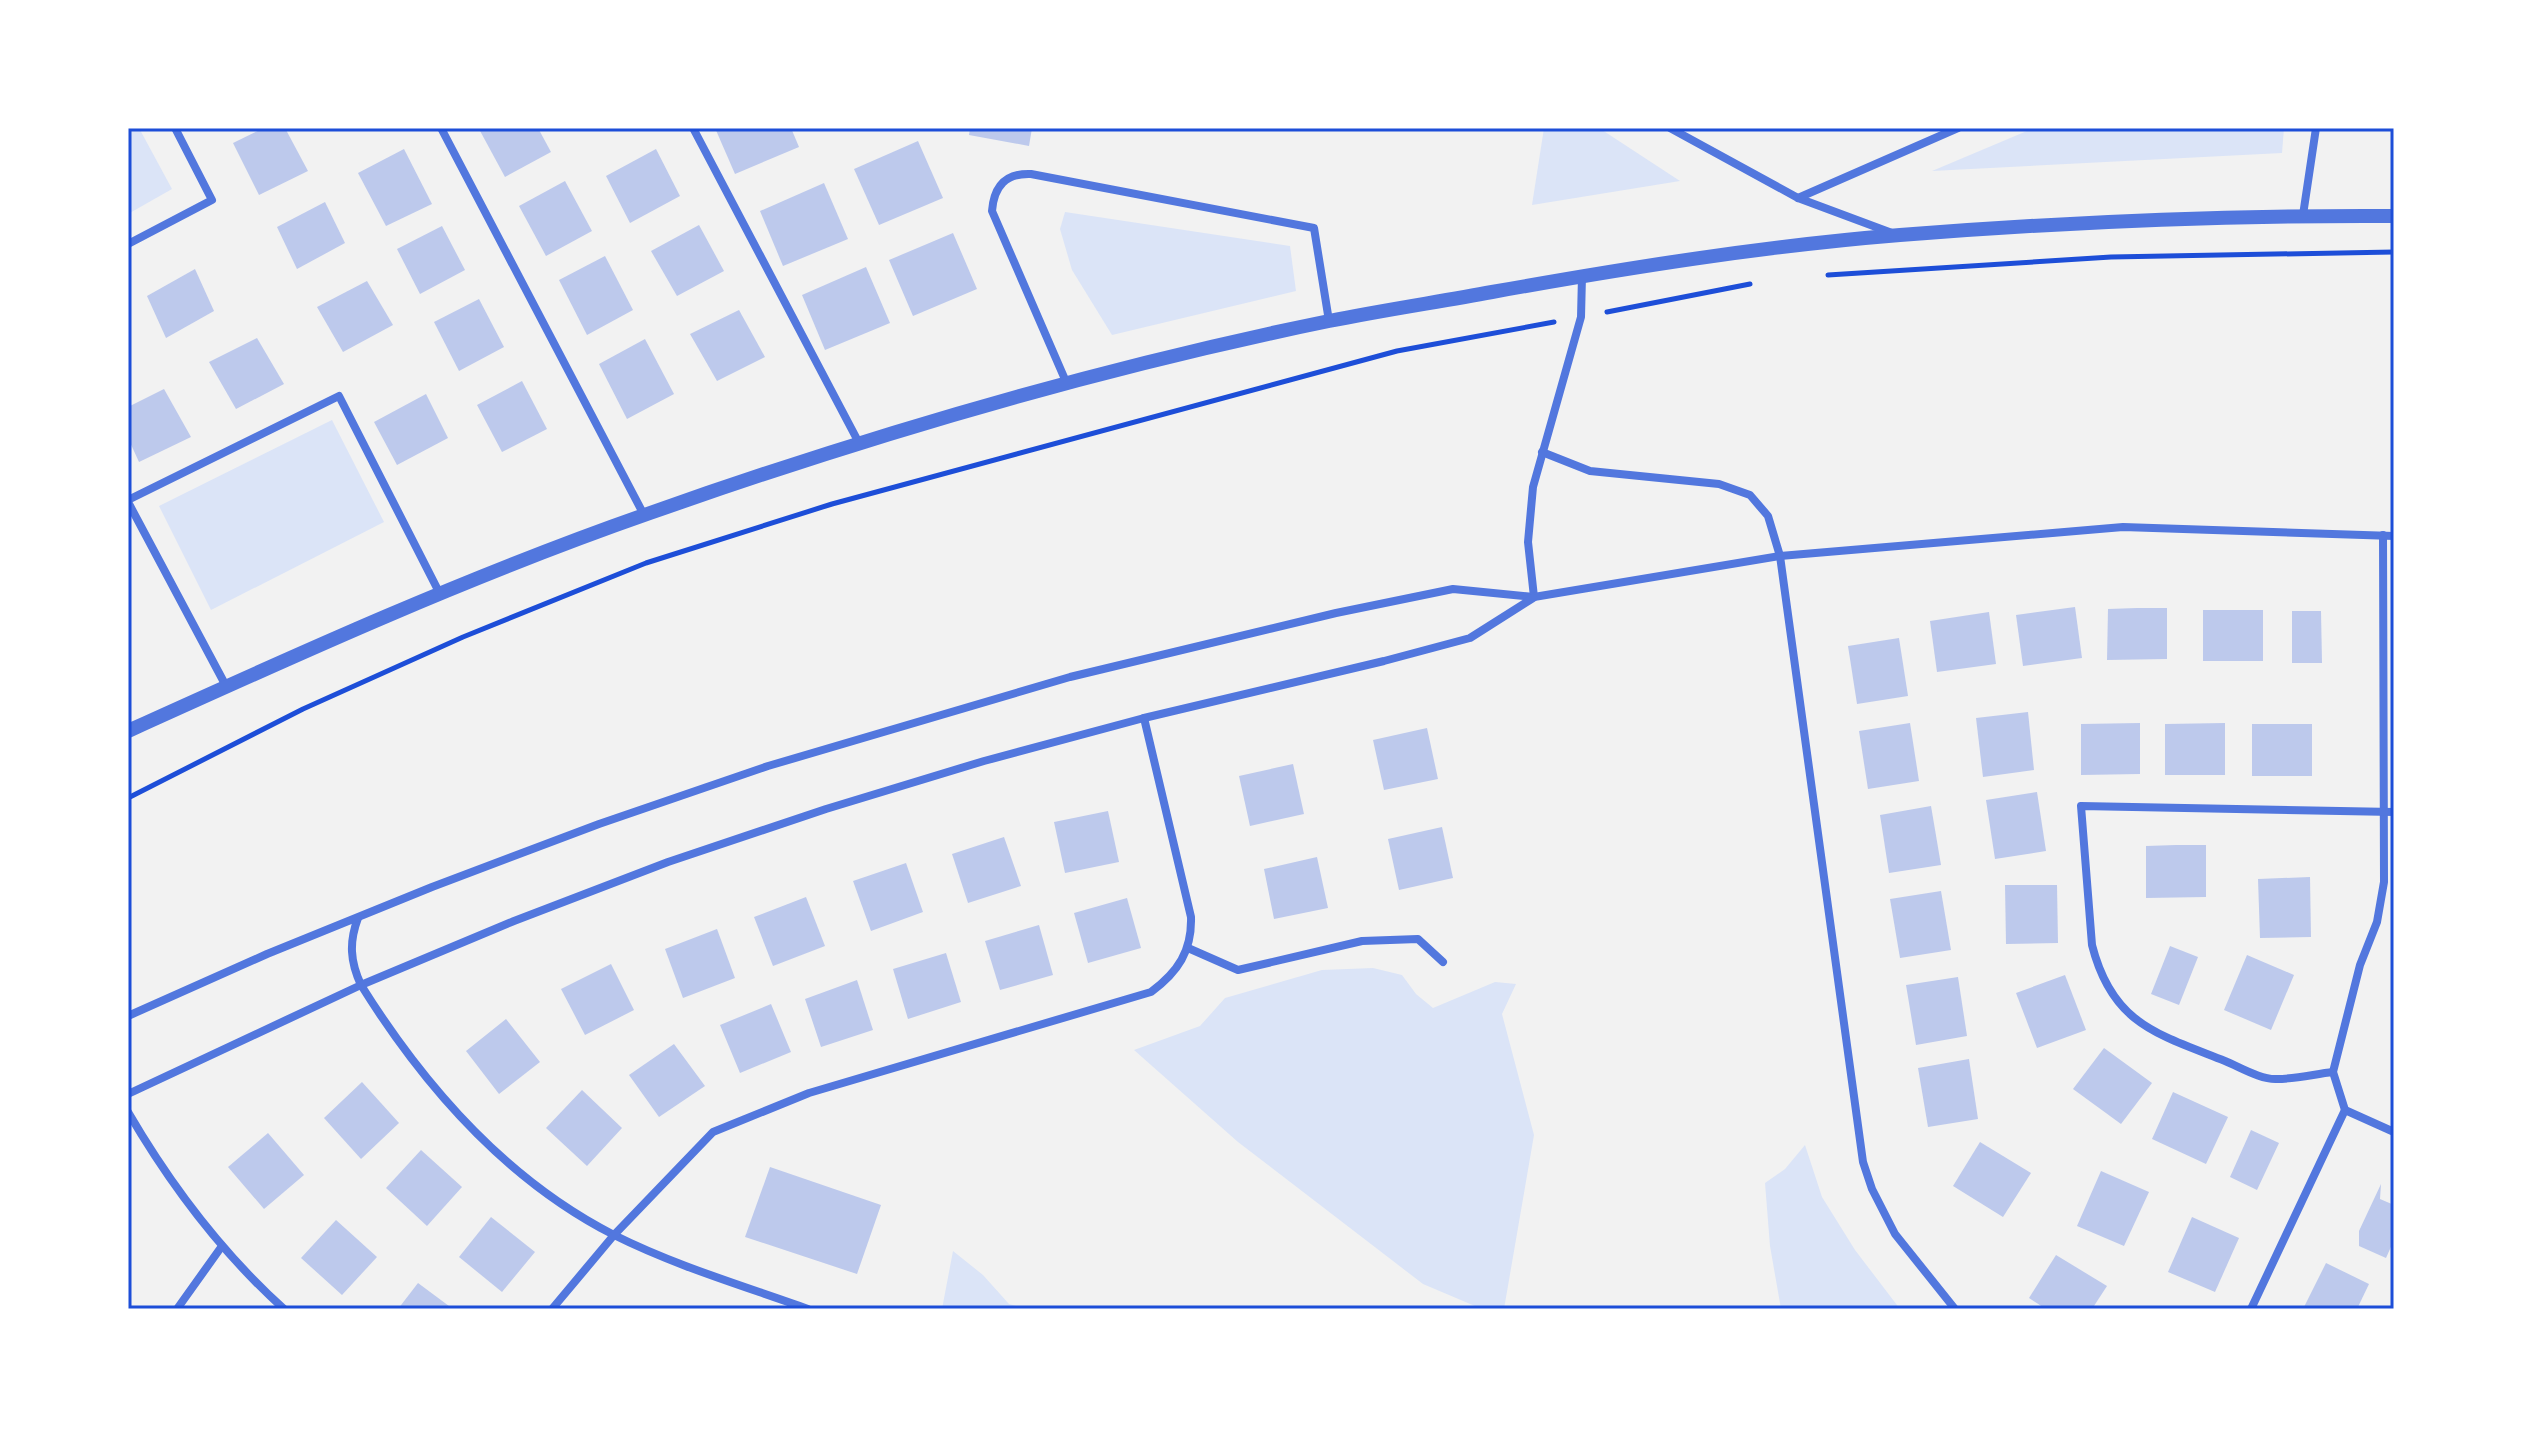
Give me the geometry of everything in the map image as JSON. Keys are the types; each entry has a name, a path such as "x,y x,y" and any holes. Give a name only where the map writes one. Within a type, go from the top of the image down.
{"street":[{"path":"128,244 212,200 175,128"},
{"path":"441,128 644,515"},
{"path":"693,128 859,443"},
{"path":"1670,128 1798,198 1897,235"},
{"path":"1798,198 1958,128"},
{"path":"2303,215 2316,128"},
{"path":"1067,384 992,211 993,198 999,185 1019,174 1314,228 1329,321"},
{"path":"128,731 351,630 644,515 859,443 1067,384 1329,321 1707,257 1897,235 2107,222 2303,215 2394,216"},
{"path":"1534,597 1528,542 1533,487 1581,317 1582,276"},
{"path":"226,686 128,501 339,396 440,595"},
{"path":"1542,452 1590,471 1719,484 1750,495 1768,516 1780,556 1863,1162 1872,1189 1895,1234 1955,1309"},
{"path":"128,1016 267,954 432,887 599,824 768,766 1060,680 1321,616 1453,589 1534,597 1780,556 2123,527 2394,536"},
{"path":"2251,1309 2345,1110 2333,1072 2384,882 2383,535"},
{"path":"128,1094 361,985 514,921 683,857 840,804 984,761 1144,718 1470,638 1534,597"},
{"path":"552,1309 614,1235 713,1132 809,1093 1151,992 1180,966 1192,933 1189,902 1144,718"},
{"path":"2333,1072 2274,1080 2155,1033 2121,1007 2098,968 2092,945 2081,806 2394,812"},
{"path":"358,918 352,935 351,953 361,985 419,1070 471,1128 528,1179 614,1235 685,1266 808,1309"},
{"path":"1188,948 1238,970 1362,941 1418,939 1443,962"},
{"path":"2345,1110 2394,1132"},
{"path":"128,1112 150,1150 222,1246 284,1309"},
{"path":"177,1309 222,1246"}],"path":[{"path":"1824,275 2111,257 2394,252"},
{"path":"128,798 303,709 434,650 646,563 832,504 1397,351 1764,282"}],"shaded area":[{"path":"128,128 139,128 172,189 128,214"},
{"path":"1544,128 1599,128 1680,181 1532,205"},
{"path":"2034,128 2284,128 2282,153 1932,171"},
{"path":"1065,212 1290,246 1296,291 1112,335 1072,270 1060,229"},
{"path":"332,420 384,522 211,610 159,506"},
{"path":"1373,968 1402,975 1416,994 1433,1008 1495,982 1516,984 1502,1014 1534,1135 1504,1309 1482,1309 1423,1284 1238,1142 1134,1050 1200,1026 1225,998 1322,970"},
{"path":"1805,1145 1822,1197 1855,1250 1900,1309 1781,1309 1770,1246 1765,1183 1785,1169"},
{"path":"953,1251 983,1275 1009,1304 1027,1309 942,1309"}],"building":[{"path":"264,128 285,128 308,171 259,195 233,143"},
{"path":"538,128 551,152 505,177 479,129"},
{"path":"715,128 791,128 799,147 735,174"},
{"path":"970,128 1032,128 1029,146 969,135"},
{"path":"918,141 943,198 879,225 854,169"},
{"path":"404,149 432,204 386,226 358,173"},
{"path":"656,149 680,196 630,223 606,176"},
{"path":"565,181 592,231 546,256 519,206"},
{"path":"824,183 848,239 783,266 760,211"},
{"path":"325,202 345,243 297,269 277,227"},
{"path":"699,225 724,271 677,296 651,251"},
{"path":"442,226 465,270 420,294 397,249"},
{"path":"953,233 977,289 913,316 889,260"},
{"path":"605,256 633,310 587,335 559,280"},
{"path":"866,267 890,323 825,350 802,295"},
{"path":"195,269 214,311 166,338 147,296"},
{"path":"367,281 393,325 343,352 317,307"},
{"path":"479,299 504,347 459,371 434,322"},
{"path":"739,310 765,357 717,381 690,334"},
{"path":"257,338 284,384 236,409 209,362"},
{"path":"645,339 674,394 627,419 599,364"},
{"path":"522,381 547,429 502,452 477,405"},
{"path":"164,389 191,437 139,462 128,438 128,407"},
{"path":"426,394 448,438 397,465 374,422"},
{"path":"2075,607 2082,658 2023,666 2016,615"},
{"path":"2167,608 2167,659 2107,660 2108,609"},
{"path":"2203,610 2263,610 2263,661 2203,661"},
{"path":"2292,611 2321,611 2322,663 2292,663"},
{"path":"1989,612 1996,664 1937,672 1930,621"},
{"path":"1899,638 1908,696 1857,704 1848,646"},
{"path":"2028,712 2034,770 1983,777 1976,718"},
{"path":"1910,723 1919,781 1868,789 1859,731"},
{"path":"2140,723 2140,774 2081,775 2081,724"},
{"path":"2225,723 2225,775 2165,775 2165,724"},
{"path":"2252,724 2312,724 2312,776 2252,776"},
{"path":"1427,728 1438,779 1384,790 1373,740"},
{"path":"1293,764 1304,814 1250,826 1239,776"},
{"path":"2037,792 2046,851 1995,859 1986,800"},
{"path":"1931,806 1941,865 1889,873 1880,815"},
{"path":"1108,811 1119,862 1065,873 1054,822"},
{"path":"1442,827 1453,878 1399,890 1388,839"},
{"path":"1004,837 1021,886 968,903 952,854"},
{"path":"2206,845 2206,897 2146,898 2146,846"},
{"path":"1317,857 1328,908 1274,919 1264,869"},
{"path":"906,863 923,912 871,931 853,881"},
{"path":"2310,877 2311,937 2260,938 2258,879"},
{"path":"2005,885 2057,885 2058,943 2006,944"},
{"path":"1941,891 1951,950 1900,958 1890,899"},
{"path":"806,897 825,946 773,966 754,917"},
{"path":"1127,898 1141,948 1088,963 1074,913"},
{"path":"1039,925 1053,975 1000,990 985,941"},
{"path":"717,929 735,978 683,998 665,949"},
{"path":"2170,946 2198,957 2179,1005 2151,994"},
{"path":"946,953 961,1002 908,1019 893,969"},
{"path":"2247,955 2294,975 2271,1030 2224,1010"},
{"path":"611,964 634,1010 585,1035 561,989"},
{"path":"2065,975 2086,1030 2037,1048 2016,993"},
{"path":"1958,977 1967,1036 1916,1045 1906,985"},
{"path":"857,980 873,1030 821,1047 805,999"},
{"path":"771,1004 791,1052 740,1073 720,1025"},
{"path":"506,1019 540,1062 499,1094 466,1051"},
{"path":"674,1044 705,1086 659,1117 629,1075"},
{"path":"2104,1048 2152,1083 2121,1124 2073,1089"},
{"path":"1969,1059 1978,1119 1928,1127 1918,1068"},
{"path":"362,1082 399,1123 361,1159 324,1118"},
{"path":"582,1090 622,1128 587,1166 546,1128"},
{"path":"2173,1092 2228,1117 2206,1164 2152,1139"},
{"path":"2251,1130 2279,1143 2257,1190 2230,1177"},
{"path":"268,1133 304,1175 264,1209 228,1167"},
{"path":"1980,1142 2031,1173 2003,1217 1953,1186"},
{"path":"421,1150 462,1187 427,1226 386,1188"},
{"path":"770,1167 881,1205 857,1274 745,1237"},
{"path":"2101,1171 2149,1192 2124,1246 2077,1226"},
{"path":"2381,1184 2380,1199 2394,1205 2394,1240 2386,1258 2359,1246 2359,1231"},
{"path":"491,1217 535,1252 502,1292 459,1257"},
{"path":"2192,1217 2239,1238 2215,1292 2168,1272"},
{"path":"336,1220 377,1257 342,1295 301,1258"},
{"path":"2056,1255 2107,1286 2092,1309 2046,1309 2029,1298"},
{"path":"2326,1263 2369,1284 2357,1309 2303,1309"},
{"path":"418,1283 453,1309 398,1309"}]}
